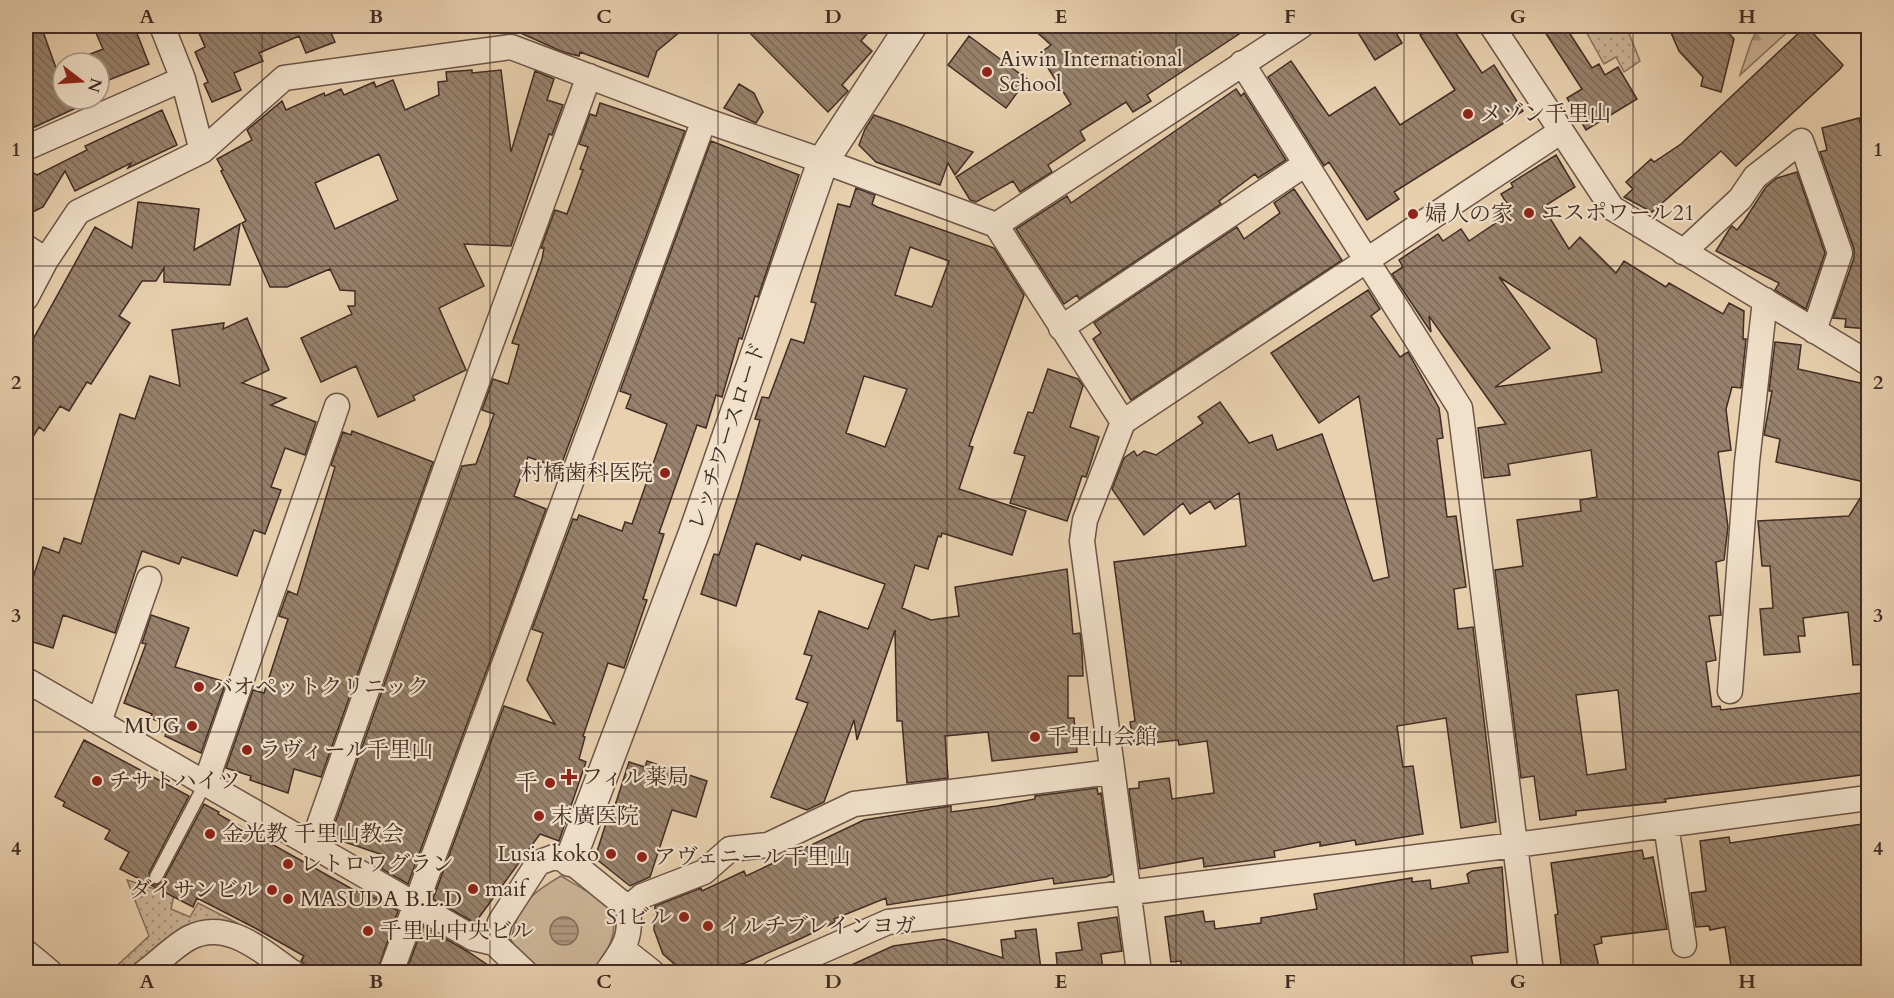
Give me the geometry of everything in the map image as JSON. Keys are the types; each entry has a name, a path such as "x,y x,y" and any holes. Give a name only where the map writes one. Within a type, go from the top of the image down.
{"street":[{"path":"162,26 183,79 201,150"},
{"name":"レッチワースロード","path":"570,861 694,533 824,161 911,26"},
{"path":"996,225 1301,26"},
{"path":"1492,26 1560,132 1612,207 1869,363"},
{"path":"26,298 36,253 78,212 201,150 284,78 511,47 704,120 824,161 996,225 1123,422"},
{"path":"1242,63 1304,165 1460,408 1531,972"},
{"path":"312,845 454,445 589,76"},
{"path":"26,148 183,79"},
{"path":"391,972 704,120"},
{"path":"1139,972 1082,541 1085,520 1123,422 1560,132"},
{"path":"1683,252 1740,199 1755,177 1801,141 1840,253 1814,331"},
{"path":"1061,328 1304,165"},
{"path":"1730,691 1747,462 1765,300"},
{"path":"206,782 337,406"},
{"path":"99,722 149,579"},
{"path":"26,680 473,938 494,943 525,972"},
{"path":"628,908 642,896 704,872 730,849 768,845 854,804 1111,772"},
{"path":"774,972 888,922 1515,845 1869,798"},
{"path":"1666,825 1684,945"},
{"path":"494,943 500,922 538,863 554,857 570,861 628,908 631,928 623,949 607,972"},
{"path":"146,972 190,938 216,930 251,942 292,972"},
{"path":"623,949 652,972"},
{"path":"26,952 50,972"}],"lane":[{"path":"156,877 206,782"}],"green space":[{"path":"1570,26 1626,26 1640,61 1624,72 1616,57 1604,64 1584,28 1575,33"},
{"path":"1759,26 1794,26 1740,75 1751,42"},
{"path":"561,876 600,900 609,908 613,916 613,933 607,951 591,972 545,970 528,961 511,940 517,917 527,901"},
{"path":"127,880 174,895 171,909 190,917 198,903 239,924 223,921 133,972 110,972 149,936"}],"shaded area":[{"path":"564,917 574,921 578,931 574,941 564,945 554,941 550,931 554,921"}],"building":[{"path":"26,26 41,26 51,54 51,111 69,111 26,131"},
{"path":"93,26 134,26 149,64 111,79 111,51 98,51 103,49"},
{"path":"196,26 328,26 335,42 306,53 299,36 259,53 263,61 234,73 241,90 212,102 204,84 208,82 195,52 205,47"},
{"path":"505,26 687,26 657,51 648,77 580,52 579,56 563,52"},
{"path":"743,26 856,26 867,34 861,41 872,51 842,85 848,91 828,112"},
{"path":"1030,26 1251,26 1147,95 1151,101 1133,112 1126,102 1080,131 1085,140 1048,165 1052,172 1020,192 1013,181 976,202 970,200 956,177 1071,104 1039,54 1051,45"},
{"path":"1354,26 1392,26 1402,43 1375,60"},
{"path":"1435,26 1451,26 1482,73 1494,65 1523,111 1394,192 1399,199 1367,220 1329,162 1324,166 1268,77 1291,61 1329,116 1375,87 1400,125 1455,90 1420,35"},
{"path":"1541,26 1565,26 1592,68 1599,64 1605,75 1618,67 1637,99 1586,130 1567,98 1582,89"},
{"path":"1668,26 1722,26 1734,39 1721,92 1701,86 1703,77 1679,51"},
{"path":"1806,26 1843,65 1840,69 1736,166 1721,151 1652,212 1624,197 1633,189 1626,182 1651,159 1654,162 1681,144"},
{"name":"Aiwin International School","path":"969,36 1027,79 1006,108 948,65"},
{"path":"472,70 472,73 501,70 511,152 535,71 554,79 547,100 563,105 552,135 549,134 511,246 464,244 484,286 439,308 466,370 413,396 415,400 378,417 356,366 321,382 301,338 352,314 348,306 355,306 355,291 340,290 330,269 287,287 270,287 242,223 246,221 217,159 252,140 247,130 282,101 286,110 324,93 325,96 341,89 344,95 374,82 376,87 393,80 405,110 439,95 438,82 447,81 446,72","holes":["379,154 398,200 335,229 315,183"]},
{"path":"739,84 754,93 763,112 756,123 724,108"},
{"path":"1236,89 1241,96 1244,93 1286,160 1258,178 1255,174 1219,201 1221,204 1079,299 1077,295 1064,304 1016,229 1067,196 1071,203"},
{"path":"600,103 685,131 560,468 528,457 514,496 546,509 408,884 382,869 386,856 330,837 462,466 476,464 494,414 482,410 493,379 508,384 519,345 512,343 542,259 544,248 541,248 555,210 567,214 583,170 580,169 588,147 579,144 590,114 596,116"},
{"path":"162,110 177,145 128,168 131,163 75,191 65,171 43,207 26,215 26,169 37,175 87,150 85,146"},
{"path":"874,115 973,152 955,175 948,163 940,185 876,162 859,145"},
{"path":"1859,118 1869,155 1869,329 1845,327 1846,319 1833,318 1854,258 1854,249 1820,152 1827,150 1822,128"},
{"path":"711,141 799,175 758,297 755,296 742,339 739,338 722,397 716,395 706,428 697,425 659,533 664,534 643,599 647,600 624,668 608,663 583,736 585,737 579,759 586,762 559,841 540,834 475,923 433,899 504,706 555,724 527,680 543,633 532,629 573,519 577,520 579,515 622,531 625,522 632,524 667,424 626,408 631,395 620,391"},
{"path":"1556,155 1575,187 1543,207 1569,249 1580,237 1616,273 1624,261 1666,287 1669,283 1723,314 1729,303 1744,311 1743,339 1746,339 1741,388 1732,387 1726,409 1731,450 1718,452 1728,527 1724,560 1716,562 1721,615 1709,616 1716,660 1706,662 1712,707 1720,706 1721,710 1869,692 1869,774 1665,799 1666,802 1576,811 1576,815 1540,820 1534,776 1521,778 1495,570 1523,566 1517,520 1581,511 1580,500 1597,497 1591,450 1508,464 1510,475 1484,478 1478,428 1506,424 1429,316 1431,332 1392,274 1403,267 1399,260 1438,234 1443,241 1461,229 1469,241 1512,212 1501,194 1513,187 1511,183","holes":["1499,277 1596,339 1602,372 1495,387 1550,348","1618,690 1626,769 1587,775 1576,695"]},
{"path":"1797,172 1825,253 1806,309 1775,290 1779,283 1716,251 1732,226 1737,230 1766,187 1777,178"},
{"path":"856,188 875,195 872,204 877,207 994,248 1024,295 969,446 973,447 959,489 1026,511 1012,555 942,533 941,537 938,536 928,569 915,565 902,608 931,620 959,616 955,587 1067,569 1073,634 1080,633 1083,676 1068,676 1068,718 1074,718 1077,752 992,761 988,732 945,736 948,778 907,783 902,721 897,721 895,630 857,740 854,720 824,802 807,810 771,797 808,703 796,699 812,656 804,654 819,611 868,629 885,584 802,555 800,560 756,543 736,606 701,594 714,554 719,555 740,490 760,420 755,419 762,397 769,398 791,339 804,343 816,303 811,302 838,204 850,207","holes":["910,247 949,261 932,307 895,295","864,376 907,389 885,447 846,433"]},
{"path":"1294,189 1342,260 1131,400 1093,339 1101,333 1094,323 1237,227 1244,239 1280,213 1274,203"},
{"path":"138,202 199,209 194,250 240,224 230,285 164,282 164,268 156,281 142,281 119,316 130,323 91,384 87,382 69,411 60,406 44,431 39,427 26,448 26,352 95,227 132,248"},
{"path":"1368,290 1380,309 1371,316 1400,357 1408,352 1439,408 1443,438 1437,439 1447,517 1456,516 1466,587 1454,589 1458,629 1473,627 1496,822 1461,828 1446,718 1397,726 1403,767 1413,766 1423,834 1356,845 1355,840 1320,846 1320,842 1274,851 1275,857 1204,867 1203,858 1140,869 1129,789 1139,788 1139,782 1169,778 1172,799 1214,793 1207,741 1179,745 1178,740 1134,745 1130,722 1135,721 1114,562 1246,546 1239,493 1215,509 1210,501 1190,514 1183,503 1144,535 1112,489 1124,458 1134,451 1137,456 1144,451 1156,455 1203,423 1198,417 1220,402 1249,443 1272,435 1277,450 1322,434 1373,581 1389,577 1359,396 1319,423 1271,353"},
{"path":"247,318 269,370 242,383 286,398 271,405 316,422 305,455 285,448 271,487 281,490 265,534 254,530 237,576 182,557 179,564 142,551 115,633 63,615 53,648 26,640 26,599 43,547 59,553 64,538 81,544 120,414 135,419 150,376 180,386 172,330 224,323 223,329"},
{"path":"1775,342 1801,345 1798,369 1865,384 1863,389 1869,390 1869,483 1776,462 1780,439 1764,435 1772,391 1769,391"},
{"path":"1048,369 1078,379 1083,386 1070,427 1099,437 1086,477 1082,476 1067,521 1010,503 1025,456 1014,453 1028,412 1033,413"},
{"path":"352,431 433,462 321,777 294,769 288,793 250,780 251,776 226,768 253,690 264,693 288,619 279,616 288,591 297,595 335,467 331,465 343,432 351,435"},
{"path":"1869,484 1869,664 1853,665 1848,612 1803,618 1805,636 1798,636 1800,652 1764,655 1760,609 1773,608 1770,566 1762,566 1758,521 1849,516"},
{"path":"151,615 189,628 175,667 226,682 201,753 165,736 168,725 150,718 152,714 124,703 146,644 142,643"},
{"path":"84,740 189,796 149,873 152,884 157,885 163,881 204,804 361,894 370,898 371,896 398,911 377,972 312,972 301,961 304,956 255,928 197,898 193,907 120,869 129,852 105,839 110,830 63,806 65,802 55,797"},
{"path":"647,761 707,781 696,817 672,810 650,877 630,886 595,858 629,762 645,767"},
{"path":"1097,788 1098,794 1101,793 1112,874 1106,877 1054,884 1053,878 887,905 886,898 834,919 835,922 745,963 713,972 688,972 680,969 663,954 654,930 655,906 701,888 702,891 744,871 746,876 864,820 951,806 951,812 997,806 1035,799 1035,796"},
{"path":"1869,823 1869,972 1732,972 1725,927 1710,930 1709,926 1696,927 1691,893 1706,891 1700,841 1729,837 1730,843"},
{"path":"1642,850 1644,859 1653,857 1667,929 1601,937 1602,943 1594,945 1600,972 1562,972 1555,915 1558,914 1551,863"},
{"path":"1502,867 1508,952 1471,956 1473,965 1451,968 1451,964 1397,972 1384,972 1383,967 1337,972 1181,972 1181,961 1171,962 1165,917 1203,911 1205,922 1214,921 1215,929 1261,923 1261,918 1317,909 1314,894 1412,878 1412,882 1430,880 1431,889 1469,883 1467,874 1472,871"},
{"path":"1117,917 1122,951 1101,954 1103,970 1058,972 1056,953 1082,950 1078,923"},
{"path":"423,926 467,951 498,972 406,972"},
{"path":"1036,929 1041,970 1033,972 836,972 893,946 944,939 1003,958 1001,940 1016,938 1015,931"}],"place":[{"name":"Aiwin International School","path":"987,72"},
{"name":"メゾン千里山","path":"1468,114"},
{"name":"エスポワール21","path":"1529,213"},
{"name":"婦人の家","path":"1413,214"},
{"name":"村橋歯科医院","path":"665,473"},
{"name":"バオペットクリニック","path":"199,687"},
{"name":"MUG","path":"192,726"},
{"name":"千里山会館","path":"1035,737"},
{"name":"ラヴィール千里山","path":"247,750"},
{"name":"フィル薬局","path":"569,777"},
{"name":"チサトハイツ","path":"97,781"},
{"name":"千","path":"550,783"},
{"name":"末廣医院","path":"539,816"},
{"name":"金光教 千里山教会","path":"210,834"},
{"name":"Lusia koko","path":"611,854"},
{"name":"アヴェニール千里山","path":"642,857"},
{"name":"レトロワグラン","path":"288,864"},
{"name":"maif","path":"473,889"},
{"name":"ダイサンビル","path":"272,890"},
{"name":"MASUDA B.L.D","path":"288,899"},
{"name":"S1ビル","path":"684,917"},
{"name":"イルチブレインヨガ","path":"708,926"},
{"name":"千里山中央ビル","path":"368,931"}]}
